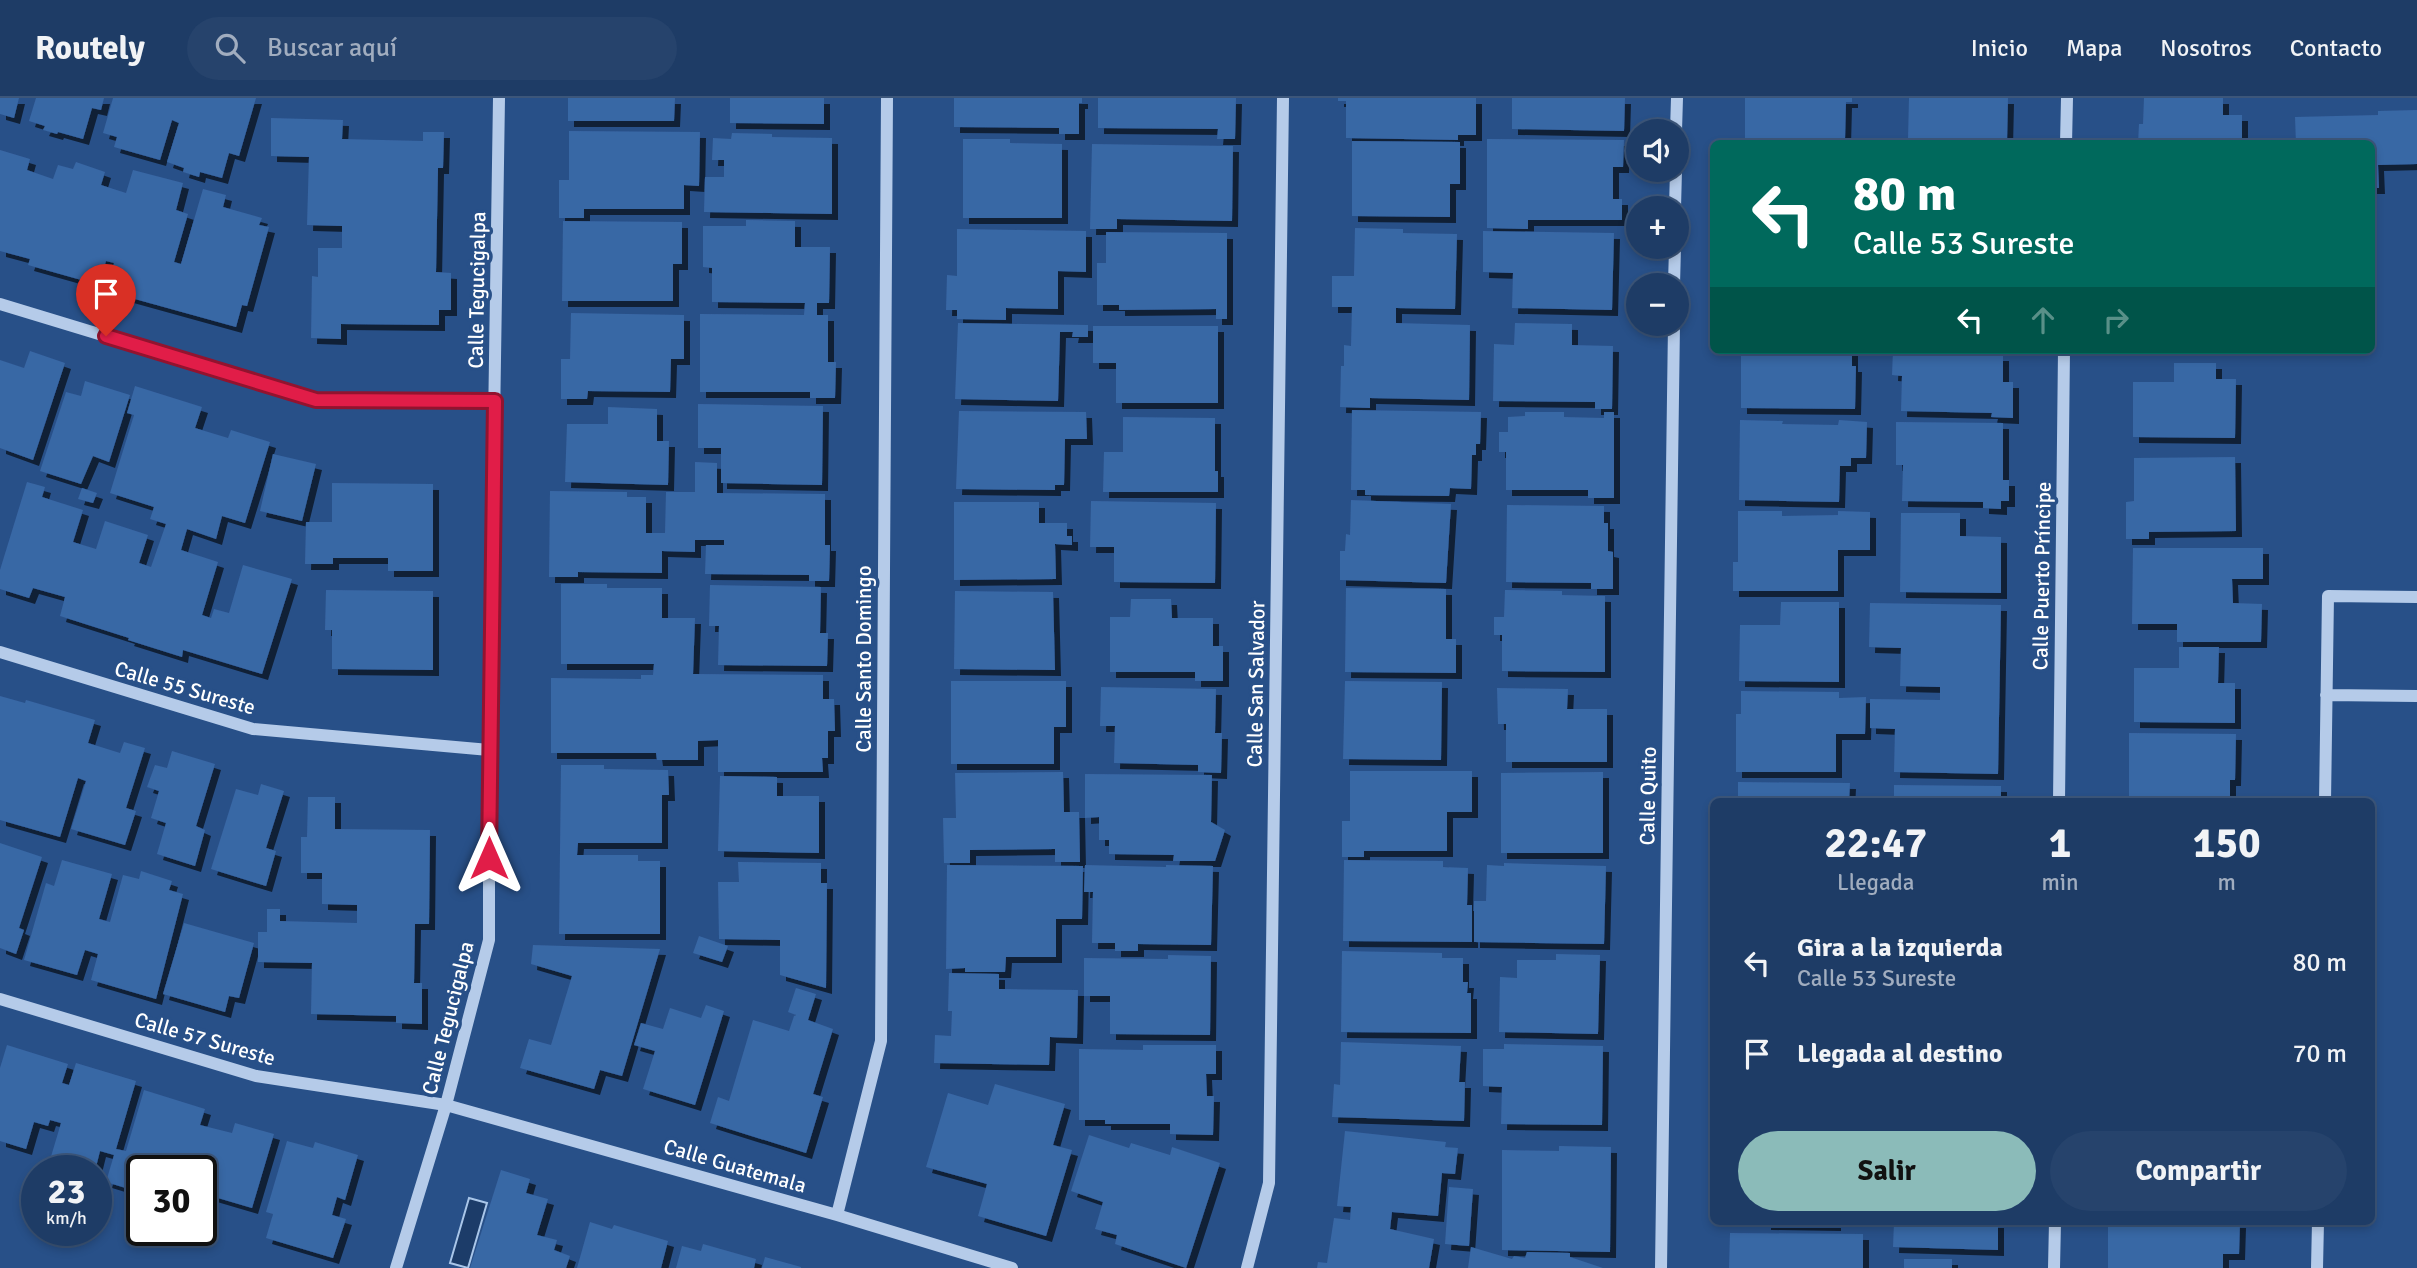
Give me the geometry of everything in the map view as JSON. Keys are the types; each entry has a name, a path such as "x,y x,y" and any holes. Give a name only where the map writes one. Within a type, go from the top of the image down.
{"street":[{"name":"Calle Tegucigalpa","path":"396,1268 446,1105 489,940 489,750 499,98"},
{"name":"Calle Santo Domingo","path":"838,1215 881,1041 887,98"},
{"name":"Calle San Salvador","path":"1247,1268 1269,1183 1283,98"},
{"path":"1676,119 1677,98"},
{"path":"2066,140 2067,98"},
{"path":"0,304 316,400 495,401"},
{"name":"Calle Quito","path":"1661,1268 1674,336"},
{"name":"Calle Puerto Príncipe","path":"2059,798 2064,354"},
{"path":"2325,798 2328,597 2417,597"},
{"name":"Calle 55 Sureste","path":"0,652 253,729 489,750"},
{"path":"2326,695 2417,696"},
{"name":"Calle 57 Sureste","path":"0,999 256,1076 446,1105"},
{"name":"Calle Guatemala","path":"446,1105 838,1215 1013,1268"},
{"path":"2054,1268 2055,1225"},
{"path":"2317,1268 2318,1225"}],"water":[{"path":"469,1198 487,1203 468,1268 450,1263"}],"building":[{"path":"0,98 19,98 14,118 0,114"},
{"path":"36,98 104,98 101,110 92,108 83,139 43,130 45,126 29,121"},
{"path":"113,98 256,98 239,156 229,153 222,178 200,172 199,177 183,172 184,168 167,162 179,123 172,120 160,160 114,147 117,137 103,133"},
{"path":"568,98 675,98 674,121 568,121"},
{"path":"730,98 824,98 824,124 730,123"},
{"path":"954,98 1082,98 1082,103 1079,103 1079,134 1059,134 1059,128 954,127"},
{"path":"1098,98 1236,98 1235,139 1217,139 1218,129 1098,128"},
{"path":"1338,98 1476,98 1476,135 1458,135 1458,140 1346,138 1346,101 1338,101"},
{"path":"1512,98 1625,98 1624,131 1512,129"},
{"path":"1745,98 1852,98 1852,102 1846,102 1845,139 1745,138"},
{"path":"1909,98 2008,98 2007,140 1908,139"},
{"path":"2144,98 2223,98 2223,115 2242,115 2242,140 2138,140 2139,124 2143,124"},
{"path":"2417,110 2417,164 2378,165 2379,188 2375,188 2375,140 2296,140 2295,117 2378,115 2378,111"},
{"path":"271,118 343,120 342,139 423,141 423,132 444,132 443,168 438,168 436,272 451,273 451,310 439,310 439,325 341,324 341,339 311,338 312,276 318,277 318,248 342,248 342,226 307,225 309,157 271,156"},
{"path":"569,131 700,132 699,186 684,185 684,209 584,209 584,218 559,218 559,180 569,180"},
{"path":"732,133 832,138 832,214 704,212 705,177 724,177 724,160 712,160 713,138 731,139"},
{"path":"963,139 1010,139 1010,143 1062,144 1062,218 963,218"},
{"path":"1487,139 1624,140 1623,167 1613,167 1613,199 1622,199 1622,220 1528,220 1528,229 1487,228"},
{"path":"1352,141 1460,142 1460,184 1450,184 1450,217 1352,216"},
{"path":"1092,144 1233,146 1232,221 1117,219 1117,229 1090,229"},
{"path":"0,150 30,159 27,170 53,179 58,165 73,169 76,162 105,172 101,185 126,193 133,170 183,183 176,210 188,214 174,262 181,264 203,189 226,195 223,207 262,218 259,225 269,227 247,306 242,305 236,327 106,291 114,263 106,261 99,285 28,265 30,259 0,251"},
{"path":"746,220 795,221 795,247 830,247 829,303 817,303 817,315 828,315 828,362 836,362 835,398 810,398 810,392 700,392 700,314 804,315 805,303 712,302 712,268 703,267 703,226 746,226"},
{"path":"563,221 682,222 682,264 673,264 673,301 562,301"},
{"path":"1355,228 1403,229 1403,233 1457,234 1455,309 1396,308 1396,323 1470,325 1469,400 1370,398 1370,408 1340,407 1341,366 1344,366 1344,345 1351,346 1352,307 1332,307 1332,276 1354,276"},
{"path":"957,229 1086,231 1086,272 1058,271 1058,309 1006,308 1006,320 957,319 957,310 946,310 947,275 957,276"},
{"path":"1483,231 1614,233 1612,310 1512,308 1513,273 1483,272"},
{"path":"1106,232 1227,233 1227,319 1216,319 1216,309 1119,310 1119,305 1097,305 1097,263 1106,263"},
{"path":"571,313 684,315 684,359 671,359 670,392 588,391 587,399 561,399 561,359 570,359"},
{"path":"958,323 1088,325 1088,337 1072,337 1073,332 1060,332 1058,401 955,399"},
{"path":"1515,323 1572,324 1572,345 1613,346 1612,409 1595,409 1595,402 1493,401 1494,344 1514,345"},
{"path":"1093,326 1218,326 1218,403 1116,403 1116,363 1093,363"},
{"path":"30,351 65,363 33,460 0,448 0,360 24,368"},
{"path":"1741,354 1852,354 1852,366 1856,366 1855,409 1741,408"},
{"path":"1893,354 2003,355 2003,382 2013,382 2013,418 1991,417 1992,413 1901,411 1902,376 1892,375"},
{"path":"2174,363 2216,363 2216,379 2236,379 2235,438 2133,437 2133,382 2174,382"},
{"path":"85,381 130,395 109,462 93,456 81,484 40,471 66,392 81,396"},
{"path":"135,386 202,407 195,428 228,438 231,430 270,442 245,523 222,516 216,539 187,529 181,550 218,562 202,615 211,618 214,609 229,613 243,565 292,579 262,674 183,650 182,657 60,616 65,597 33,588 29,598 0,589 0,570 27,482 45,487 42,497 83,510 73,542 96,549 105,521 148,535 139,563 151,567 166,524 150,519 154,507 110,493 134,415 127,413"},
{"path":"698,404 823,406 822,485 721,483 721,448 698,448"},
{"path":"608,407 657,409 657,441 669,441 668,485 565,482 567,424 608,424"},
{"path":"1352,410 1481,412 1480,444 1476,444 1476,455 1472,455 1471,489 1450,488 1449,496 1365,495 1365,490 1351,490"},
{"path":"959,411 1086,412 1087,439 1065,439 1064,485 1055,485 1055,490 956,489"},
{"path":"1525,412 1564,412 1564,417 1604,418 1604,412 1614,412 1614,498 1588,498 1588,490 1506,490 1506,452 1499,452 1499,432 1508,432 1508,417 1525,416"},
{"path":"1123,417 1215,418 1215,471 1218,471 1218,492 1103,492 1104,452 1123,452"},
{"path":"1740,420 1838,425 1839,420 1867,422 1866,458 1851,458 1851,466 1840,466 1839,502 1739,500"},
{"path":"1896,422 2003,423 2003,480 2009,480 2009,501 2001,501 2001,509 1983,508 1983,502 1902,501 1903,465 1896,465"},
{"path":"273,454 316,464 302,521 260,511"},
{"path":"2235,457 2236,531 2149,532 2149,539 2126,539 2126,502 2134,501 2134,458"},
{"path":"695,462 717,463 717,493 825,494 825,545 830,545 829,581 809,581 809,575 705,574 706,545 724,545 724,540 695,540 695,552 662,551 662,573 578,572 578,577 549,577 550,491 627,492 627,497 646,497 646,533 665,533 666,492 695,492"},
{"path":"332,483 433,484 433,571 388,571 388,558 333,558 333,564 305,564 306,522 332,522"},
{"path":"82,488 97,493 93,503 78,499"},
{"path":"1351,500 1451,504 1446,583 1340,580 1340,551 1345,551 1346,534 1350,535"},
{"path":"1091,501 1216,503 1215,583 1114,582 1114,547 1090,547"},
{"path":"954,502 1039,502 1039,523 1067,523 1067,536 1072,536 1072,545 1055,544 1056,579 954,580"},
{"path":"1507,505 1604,506 1604,523 1608,523 1608,551 1613,552 1613,589 1591,589 1591,583 1506,582"},
{"path":"1738,511 1782,511 1782,516 1838,515 1838,511 1870,512 1870,550 1838,550 1838,591 1733,591 1733,562 1738,562"},
{"path":"1901,513 1960,513 1960,536 2001,537 2001,593 1900,592"},
{"path":"2133,548 2263,548 2263,579 2232,579 2233,603 2262,604 2261,642 2177,642 2177,624 2132,624"},
{"path":"561,584 607,584 607,588 662,588 662,618 695,618 693,674 823,675 823,699 834,699 835,731 828,731 828,758 822,758 823,772 718,772 718,740 698,741 698,760 657,760 656,753 551,753 551,678 641,679 641,675 653,675 654,664 561,664"},
{"path":"710,585 821,587 820,633 828,633 827,666 718,665 719,626 709,626"},
{"path":"1346,588 1446,589 1446,639 1456,639 1456,673 1345,672"},
{"path":"326,590 433,591 433,670 332,669 332,630 325,630"},
{"path":"1505,590 1562,591 1562,595 1605,596 1605,672 1502,671 1502,635 1494,635 1494,617 1504,617"},
{"path":"955,591 1053,592 1055,670 954,669"},
{"path":"1131,599 1171,599 1172,618 1213,618 1213,646 1223,646 1223,681 1195,681 1195,672 1110,672 1110,617 1130,617"},
{"path":"1781,602 1839,602 1839,682 1739,681 1740,625 1780,625"},
{"path":"1870,603 2001,605 1998,774 1894,772 1895,729 1870,728 1870,699 1940,700 1940,687 1900,686 1901,648 1869,647"},
{"path":"2179,647 2219,647 2218,683 2235,683 2235,723 2134,722 2134,668 2179,668"},
{"path":"951,681 1066,681 1066,727 1054,727 1054,764 951,764"},
{"path":"1345,681 1442,682 1441,760 1343,759"},
{"path":"1101,687 1216,689 1215,733 1222,733 1221,773 1198,772 1198,765 1114,763 1115,726 1100,726"},
{"path":"1497,688 1568,689 1567,709 1607,709 1607,762 1506,762 1506,724 1498,724"},
{"path":"1741,691 1839,692 1839,698 1866,697 1865,734 1836,734 1836,772 1736,772 1736,714 1741,714"},
{"path":"0,696 25,703 26,700 95,720 88,743 120,753 124,742 145,748 126,808 136,811 125,845 71,829 86,781 78,778 60,837 0,820"},
{"path":"2129,733 2236,734 2235,780 2230,780 2230,798 2129,798"},
{"path":"172,751 215,764 196,826 205,830 195,866 157,854 166,823 151,818 159,791 147,787 155,765 167,768"},
{"path":"561,765 668,770 669,795 662,795 662,843 578,843 577,855 638,855 638,861 660,861 660,934 559,934"},
{"path":"1350,771 1472,771 1472,812 1447,812 1447,851 1364,851 1364,857 1342,857 1342,821 1350,821"},
{"path":"1063,772 1064,812 1079,812 1080,862 1055,862 1055,849 970,850 970,863 944,863 943,818 956,818 955,773"},
{"path":"1603,772 1603,853 1501,853 1501,773"},
{"path":"1085,774 1212,775 1211,822 1225,830 1215,861 1173,861 1174,855 1109,854 1109,840 1099,840 1099,817 1085,818"},
{"path":"720,776 777,777 777,796 819,796 819,853 718,851"},
{"path":"1738,782 1850,783 1849,798 1738,798"},
{"path":"261,784 284,791 266,848 276,851 266,886 211,869 236,789 258,795"},
{"path":"1894,785 2001,786 2001,798 1894,798"},
{"path":"308,797 335,797 335,829 430,830 429,924 415,924 414,983 422,983 422,1024 396,1023 396,1016 311,1014 312,963 258,962 258,932 267,932 267,909 280,909 280,921 357,923 357,905 322,904 322,873 301,873 301,837 307,837"},
{"path":"0,843 42,857 19,928 24,930 16,954 0,948"},
{"path":"62,860 112,874 99,919 110,922 123,875 139,879 141,871 172,881 169,890 183,894 156,999 91,980 98,954 85,950 77,975 24,960 46,883 54,886"},
{"path":"1344,860 1443,861 1443,867 1468,868 1467,905 1472,905 1472,942 1343,941"},
{"path":"738,862 821,863 821,883 827,883 826,988 780,975 780,940 719,939 718,882 739,882"},
{"path":"1504,863 1606,866 1604,944 1474,942 1474,901 1486,901 1487,865 1504,866"},
{"path":"947,865 1083,866 1082,919 1056,919 1056,957 1006,957 1005,972 946,969"},
{"path":"1085,865 1213,866 1211,945 1138,944 1138,951 1115,951 1115,943 1092,943 1093,892 1084,892"},
{"path":"184,923 254,943 239,998 229,996 225,1012 163,994"},
{"path":"699,936 728,946 722,962 693,953"},
{"path":"533,945 660,949 622,1076 600,1070 594,1089 520,1068 529,1039 551,1045 572,976 531,964"},
{"path":"1342,951 1442,953 1442,958 1463,958 1463,982 1468,982 1467,993 1471,993 1471,1033 1341,1032"},
{"path":"1556,954 1600,955 1598,1034 1499,1032 1500,977 1517,978 1517,960 1556,960"},
{"path":"1168,955 1211,956 1210,1035 1110,1034 1110,996 1084,996 1084,958 1168,959"},
{"path":"949,973 999,974 999,989 1078,990 1077,1038 1050,1037 1049,1065 934,1063 935,1035 951,1036 952,1011 948,1011"},
{"path":"796,988 816,994 808,1020 833,1029 813,1094 823,1097 806,1153 710,1123 718,1097 729,1101 753,1020 789,1031 796,1015 788,1012"},
{"path":"706,1005 724,1011 695,1105 643,1089 655,1051 634,1045 641,1023 663,1029 670,1008 701,1018"},
{"path":"1341,1042 1461,1046 1459,1082 1465,1082 1464,1121 1332,1117 1334,1084 1340,1085"},
{"path":"1504,1044 1603,1046 1602,1125 1501,1124 1502,1087 1483,1086 1483,1049 1504,1049"},
{"path":"7,1045 68,1064 62,1083 69,1085 76,1063 136,1081 116,1149 126,1151 144,1090 205,1109 200,1125 232,1133 235,1123 274,1134 252,1208 217,1198 217,1155 126,1155 126,1188 112,1184 114,1155 100,1151 99,1155 51,1155 61,1123 50,1120 48,1126 34,1122 26,1149 0,1141 0,1068"},
{"path":"1143,1045 1216,1045 1216,1074 1206,1074 1207,1096 1214,1096 1213,1135 1170,1134 1170,1124 1105,1124 1105,1120 1079,1120 1079,1049 1143,1050"},
{"path":"995,1084 1065,1104 1053,1145 1072,1150 1046,1236 978,1216 987,1184 926,1167 948,1093 988,1105"},
{"path":"1345,1131 1446,1142 1445,1147 1458,1148 1455,1174 1442,1173 1438,1216 1392,1212 1390,1229 1434,1239 1429,1268 1317,1268 1318,1262 1327,1263 1334,1218 1350,1220 1351,1207 1337,1206"},
{"path":"1089,1135 1129,1148 1131,1143 1170,1155 1172,1147 1220,1163 1186,1268 1115,1244 1117,1235 1095,1229 1103,1202 1071,1191"},
{"path":"287,1141 313,1148 315,1142 358,1155 345,1200 337,1197 332,1215 346,1219 333,1258 266,1238 273,1214 266,1212"},
{"path":"1559,1146 1611,1147 1610,1252 1502,1250 1502,1150 1559,1151"},
{"path":"501,1170 530,1179 526,1193 548,1199 537,1235 557,1240 554,1250 570,1256 566,1268 470,1268"},
{"path":"1449,1187 1473,1189 1469,1246 1445,1244"},
{"path":"590,1222 612,1229 614,1225 668,1241 661,1268 577,1268"},
{"path":"1894,1225 1998,1225 1998,1250 1893,1247"},
{"path":"2108,1225 2240,1225 2239,1254 2223,1254 2223,1268 2108,1268"},
{"path":"1730,1233 1863,1234 1863,1268 1729,1268"},
{"path":"703,1244 756,1259 754,1268 676,1268 682,1246 701,1251"},
{"path":"1471,1247 1512,1259 1514,1256 1525,1258 1527,1252 1570,1253 1570,1257 1603,1268 1468,1268"},
{"path":"765,1257 801,1267 801,1268 762,1268"},
{"path":"1904,1259 1952,1259 1952,1268 1904,1268"}],"route":[{"path":"106,336 316,400 495,401 489,858"}]}
